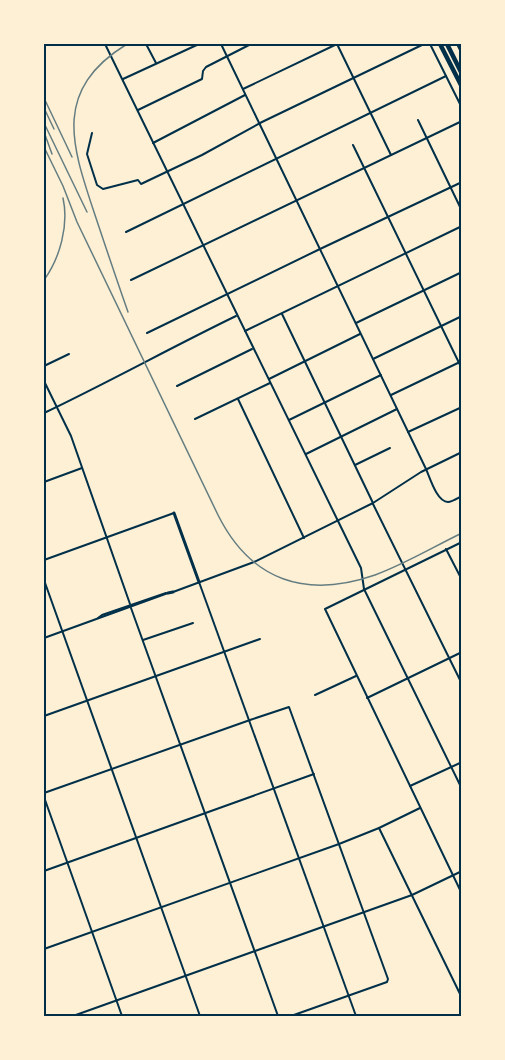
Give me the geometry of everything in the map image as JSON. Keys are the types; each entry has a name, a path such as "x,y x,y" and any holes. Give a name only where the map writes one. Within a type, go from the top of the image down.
{"highway":[{"path":"440,44 462,87"},
{"path":"447,44 462,74"}],"main road":[{"path":"174,513 199,582"}],"street":[{"path":"105,44 361,568 364,589 462,789"},
{"path":"146,44 156,63"},
{"path":"123,79 199,44"},
{"path":"220,44 440,498 444,502 449,502 462,496"},
{"path":"137,111 202,79 206,67 251,44"},
{"path":"243,89 337,44 391,155"},
{"path":"92,133 87,154 97,185 103,189 138,180 141,184 424,44"},
{"path":"430,44 462,108"},
{"path":"457,44 462,54"},
{"path":"126,232 446,76"},
{"path":"153,143 245,95"},
{"path":"418,120 462,211"},
{"path":"131,280 462,121"},
{"path":"353,145 462,369"},
{"path":"147,333 462,182"},
{"path":"245,331 462,226"},
{"path":"356,323 462,272"},
{"path":"282,314 462,684"},
{"path":"44,413 237,315"},
{"path":"373,359 462,316"},
{"path":"195,419 238,399 305,361 361,333"},
{"path":"177,386 254,349"},
{"path":"44,366 69,354"},
{"path":"391,395 460,362"},
{"path":"289,420 381,375"},
{"path":"44,381 71,436 278,1017"},
{"path":"238,399 303,538"},
{"path":"408,432 462,407"},
{"path":"306,454 397,409"},
{"path":"355,465 390,448"},
{"path":"44,638 102,615 247,565 374,503 426,469 462,452"},
{"path":"44,482 82,468"},
{"path":"44,560 174,513"},
{"path":"462,542 325,609 462,894"},
{"path":"446,549 462,580"},
{"path":"44,580 200,1017"},
{"path":"199,582 356,1017"},
{"path":"143,640 193,622"},
{"path":"44,716 260,639"},
{"path":"367,698 462,652"},
{"path":"315,695 356,676"},
{"path":"122,1017 44,795 288,706 388,979 387,982 291,1017"},
{"path":"410,786 462,762"},
{"path":"44,871 314,774"},
{"path":"44,949 339,844 420,808"},
{"path":"379,828 462,998"},
{"path":"74,1017 412,895 462,871"}],"railway":[{"path":"127,44 103,62 87,80 78,99 74,119 79,163 128,312"},
{"path":"44,98 72,157"},
{"path":"44,108 54,129"},
{"path":"44,123 87,212"},
{"path":"44,132 52,154"},
{"path":"44,147 77,222 218,515 231,538 247,556 264,569 283,579 304,584 326,585 350,582 375,575 462,533"},
{"path":"44,280 55,262 62,241 65,219 63,198"}]}
